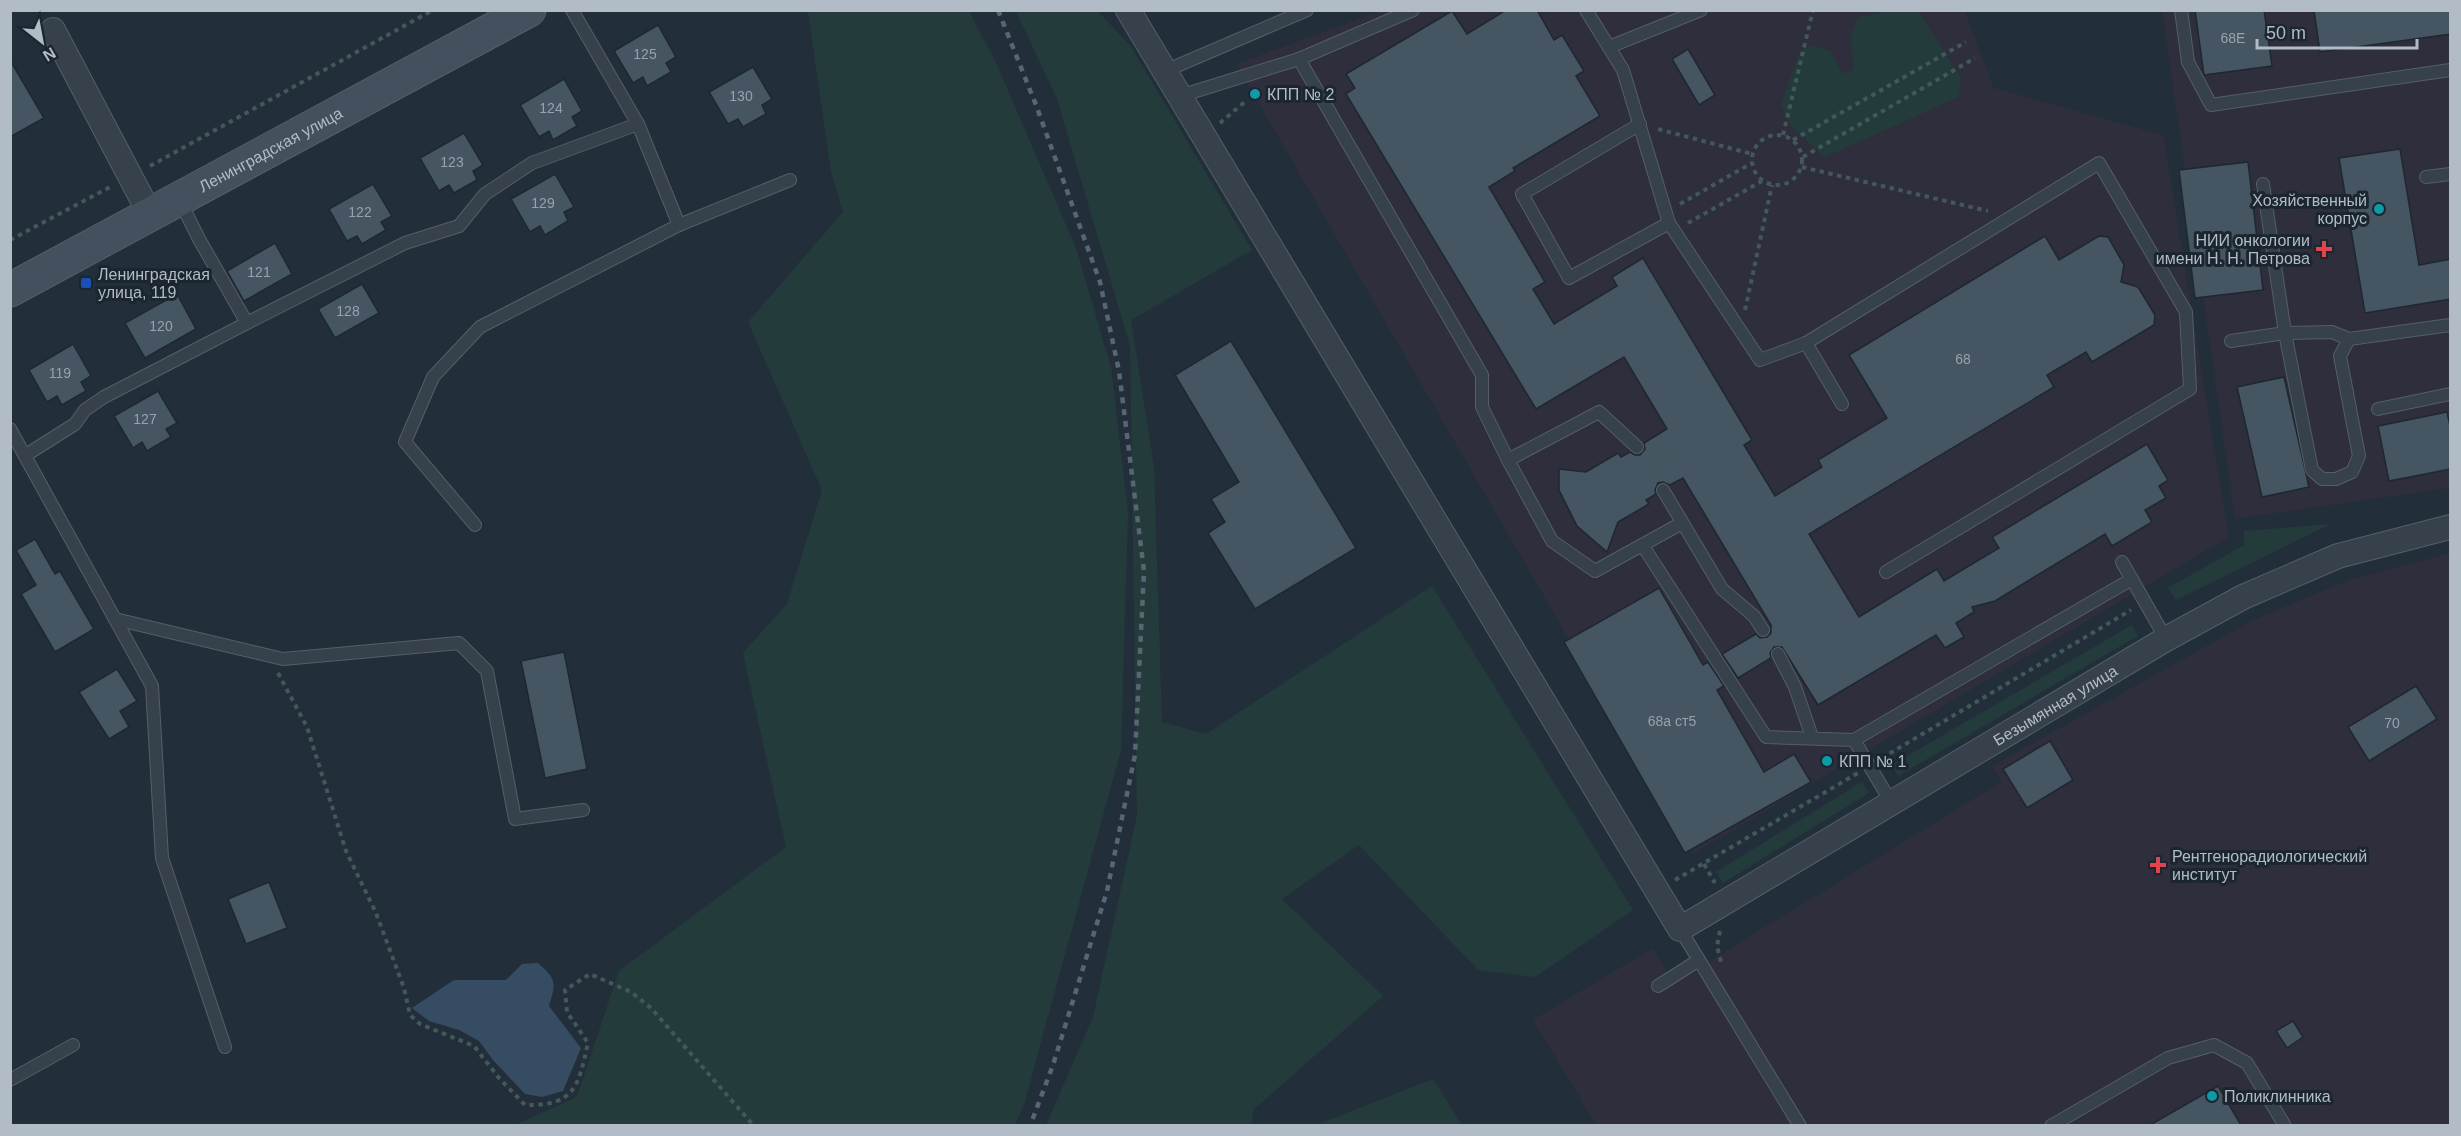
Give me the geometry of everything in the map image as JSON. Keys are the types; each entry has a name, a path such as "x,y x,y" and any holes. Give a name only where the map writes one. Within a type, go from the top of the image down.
{"main road":[{"name":"Ленинградская улица","path":"10,290 530,10"}],"street":[{"path":"1128,10 1680,928"},
{"path":"53,30 150,214"},
{"name":"Безымянная улица","path":"1680,928 2166,639 2243,597 2338,556 2451,527"}],"lane":[{"path":"572,10 638,124 680,225"},
{"path":"1165,71 1307,10"},
{"path":"1180,96 1299,58 1413,10"},
{"path":"1586,10 1623,70 1670,222 1760,360 1806,343 2099,163 2186,312 2190,389 1886,572"},
{"path":"1609,47 1701,10"},
{"path":"2181,10 2188,62 2211,105 2451,70"},
{"path":"1299,58 1482,375 1482,407 1552,541 1595,571 1682,524"},
{"path":"26,455 75,424 85,411 104,397 405,243 459,226 485,194 532,163 638,124"},
{"path":"1640,124 1522,194 1569,278 1670,222"},
{"path":"2426,177 2451,174"},
{"path":"475,525 405,442 433,377 480,327 680,225 790,180"},
{"path":"2263,184 2285,333 2312,470 2322,479 2336,479 2352,472 2359,456 2340,356 2349,339"},
{"path":"179,199 247,323"},
{"path":"2231,341 2285,333 2332,332 2349,339 2450,329"},
{"path":"1806,343 1842,404"},
{"path":"2378,409 2451,394"},
{"path":"1508,460 1599,412 1637,447"},
{"path":"10,429 152,686 162,858 225,1047"},
{"path":"1663,490 1722,589 1754,616 1763,630"},
{"path":"1643,546 1766,737 1854,740 2132,579"},
{"path":"2122,562 2166,639"},
{"path":"115,619 282,659 459,644 487,671 515,819 583,810"},
{"path":"1778,654 1795,687 1812,737"},
{"path":"1854,740 1891,802"},
{"path":"1680,928 1800,1125"},
{"path":"1658,986 1699,960"},
{"path":"10,1080 74,1045"},
{"path":"2051,1125 2168,1058 2214,1045 2247,1063 2286,1125"}],"path":[{"path":"10,240 433,10"},
{"path":"1784,135 1813,10"},
{"path":"1793,140 1966,42"},
{"path":"1803,157 1975,58"},
{"path":"1203,134 1222,122 1247,100"},
{"path":"1640,124 1752,154"},
{"path":"1774,134 1784,135 1793,140 1800,147 1803,157 1798,176 1790,182 1772,185 1762,181 1755,173 1752,163 1752,154 1757,144 1774,134"},
{"path":"1670,222 1752,163"},
{"path":"1802,167 2012,216"},
{"path":"1670,222 1762,181"},
{"path":"1741,332 1772,185"},
{"path":"1649,467 1668,457"},
{"path":"271,656 307,727 346,851 376,913 404,988 410,1015 420,1024 474,1046 499,1078 525,1105 546,1105 566,1097 577,1084 588,1043 567,1012 565,990 590,974 631,992 651,1008 754,1125"},
{"path":"1704,864 1734,913 1724,921 1717,946 1725,969"}],"shaded area":[{"path":"1380,11 1965,11 1994,88 2163,135 2229,537 1693,854 1236,64"},
{"name":"НИИ онкологии имени Н. Н. Петрова","path":"2162,11 2450,11 2450,488 2235,519"},
{"name":"Рентгенорадиологический институт","path":"2450,553 2450,1125 1596,1125 1533,1020 1653,948 1674,983 2001,782 1992,766 2253,620 2349,580"},
{"path":"538,963 552,978 554,986 549,1006 581,1048 563,1091 542,1097 525,1094 493,1060 479,1041 459,1030 429,1021 412,1008 454,980 506,980 522,964"}],"green space":[{"path":"808,11 969,11 997,65 1076,248 1111,367 1128,514 1121,750 1024,1104 1015,1125 515,1125 577,1097 619,971 786,847 743,653 787,604 822,490 748,322 843,212 831,172"},
{"path":"1016,11 1098,11 1131,47 1252,250 1131,320 1154,467 1162,722 1206,734 1432,586 1633,910 1535,977 1478,970 1359,845 1282,899 1383,996 1254,1109 1251,1125 1046,1125 1093,1017 1137,815 1130,346 1057,99"},
{"path":"1890,11 1918,11 1961,78 1959,97 1825,157 1791,126 1781,105 1800,51 1813,45 1831,51 1842,74 1853,69 1851,35 1858,17"},
{"path":"2331,524 2176,600 2168,588 2244,545 2244,531"},
{"path":"2132,625 2138,636 1898,776 1892,765"},
{"path":"1862,782 1869,793 1723,883 1716,872"},
{"path":"1433,1079 1462,1125 1316,1125"}],"building":[{"path":"1506,10 1537,10 1554,40 1562,35 1584,71 1576,76 1600,116 1513,168 1515,171 1489,187 1545,282 1533,289 1554,324 1617,286 1612,277 1643,258 1752,440 1744,445 1775,496 1822,467 1818,460 1887,418 1849,355 2045,236 2059,260 2099,236 2108,237 2124,265 2121,282 2138,287 2155,315 2154,325 2092,362 2086,352 2047,375 2054,387 1809,534 1859,617 1937,569 1944,581 1999,548 1992,537 2147,444 2168,480 2159,486 2166,498 2145,510 2152,522 2112,546 2105,534 1995,601 1972,607 1974,612 1956,623 1964,637 1945,648 1936,635 1818,705 1782,647 1774,647 1770,653 1771,658 1738,678 1722,654 1756,634 1760,638 1767,637 1771,633 1771,625 1683,478 1670,485 1663,482 1658,483 1656,494 1646,500 1649,504 1618,522 1607,552 1577,526 1559,490 1559,469 1586,472 1618,453 1621,457 1630,452 1640,455 1645,449 1644,443 1667,429 1624,357 1536,409 1346,94 1355,88 1346,74 1452,11 1467,34"},
{"path":"2195,10 2264,10 2272,66 2204,75"},
{"path":"2314,10 2451,10 2451,34 2320,52"},
{"path":"658,25 676,57 666,63 671,72 647,86 643,77 633,83 614,51"},
{"path":"1688,49 1715,95 1699,105 1672,59"},
{"path":"10,60 44,118 10,137"},
{"path":"753,67 772,99 762,105 766,114 743,127 738,119 728,124 709,92"},
{"path":"564,79 582,111 572,117 577,126 553,140 549,131 539,137 520,105"},
{"path":"464,133 483,165 473,171 477,180 454,193 449,185 439,191 420,158"},
{"name":"Хозяйственный корпус","path":"2400,149 2419,265 2451,259 2451,299 2365,313 2339,158"},
{"path":"2248,162 2263,290 2195,298 2179,170"},
{"path":"555,174 574,207 564,212 568,221 545,235 540,226 530,232 511,199"},
{"path":"373,184 392,216 381,222 386,230 362,244 357,236 347,241 329,209"},
{"path":"275,243 292,274 244,301 227,271"},
{"path":"362,284 379,313 335,338 318,309"},
{"path":"177,294 196,329 145,358 125,323"},
{"path":"1231,341 1356,548 1255,609 1208,533 1225,522 1211,499 1239,482 1175,375"},
{"path":"73,344 91,376 81,382 86,391 62,405 57,396 47,402 29,370"},
{"path":"2284,377 2309,487 2262,497 2237,387"},
{"path":"158,391 177,423 166,429 171,437 147,451 142,442 133,448 114,416"},
{"path":"2447,412 2451,431 2451,469 2389,481 2378,426"},
{"path":"35,539 55,574 60,571 94,629 55,652 21,594 36,585 16,550"},
{"path":"1659,588 1703,665 1708,662 1724,686 1717,690 1764,772 1794,754 1811,782 1685,853 1564,642"},
{"path":"564,652 587,769 545,778 521,661"},
{"path":"117,669 137,701 120,711 129,727 109,739 79,692"},
{"path":"2416,686 2437,719 2369,761 2348,727"},
{"path":"2050,741 2073,780 2027,808 2003,769"},
{"path":"269,882 287,928 246,944 228,899"},
{"path":"2293,1021 2303,1037 2287,1048 2276,1031"},
{"name":"Поликлинника","path":"2218,1086 2241,1125 2150,1125"}],"railway":[{"path":"998,10 1036,105 1100,282 1119,371 1144,571 1135,755 1107,891 1053,1065 1030,1126"}],"place":[{"name":"КПП № 2","path":"1255,94"},
{"name":"Хозяйственный корпус","path":"2379,209"},
{"name":"НИИ онкологии имени Н. Н. Петрова","path":"2324,249"},
{"name":"Ленинградская улица, 119","path":"86,283"},
{"name":"КПП № 1","path":"1827,761"},
{"name":"Рентгенорадиологический институт","path":"2158,865"},
{"name":"Поликлинника","path":"2212,1096"}]}
